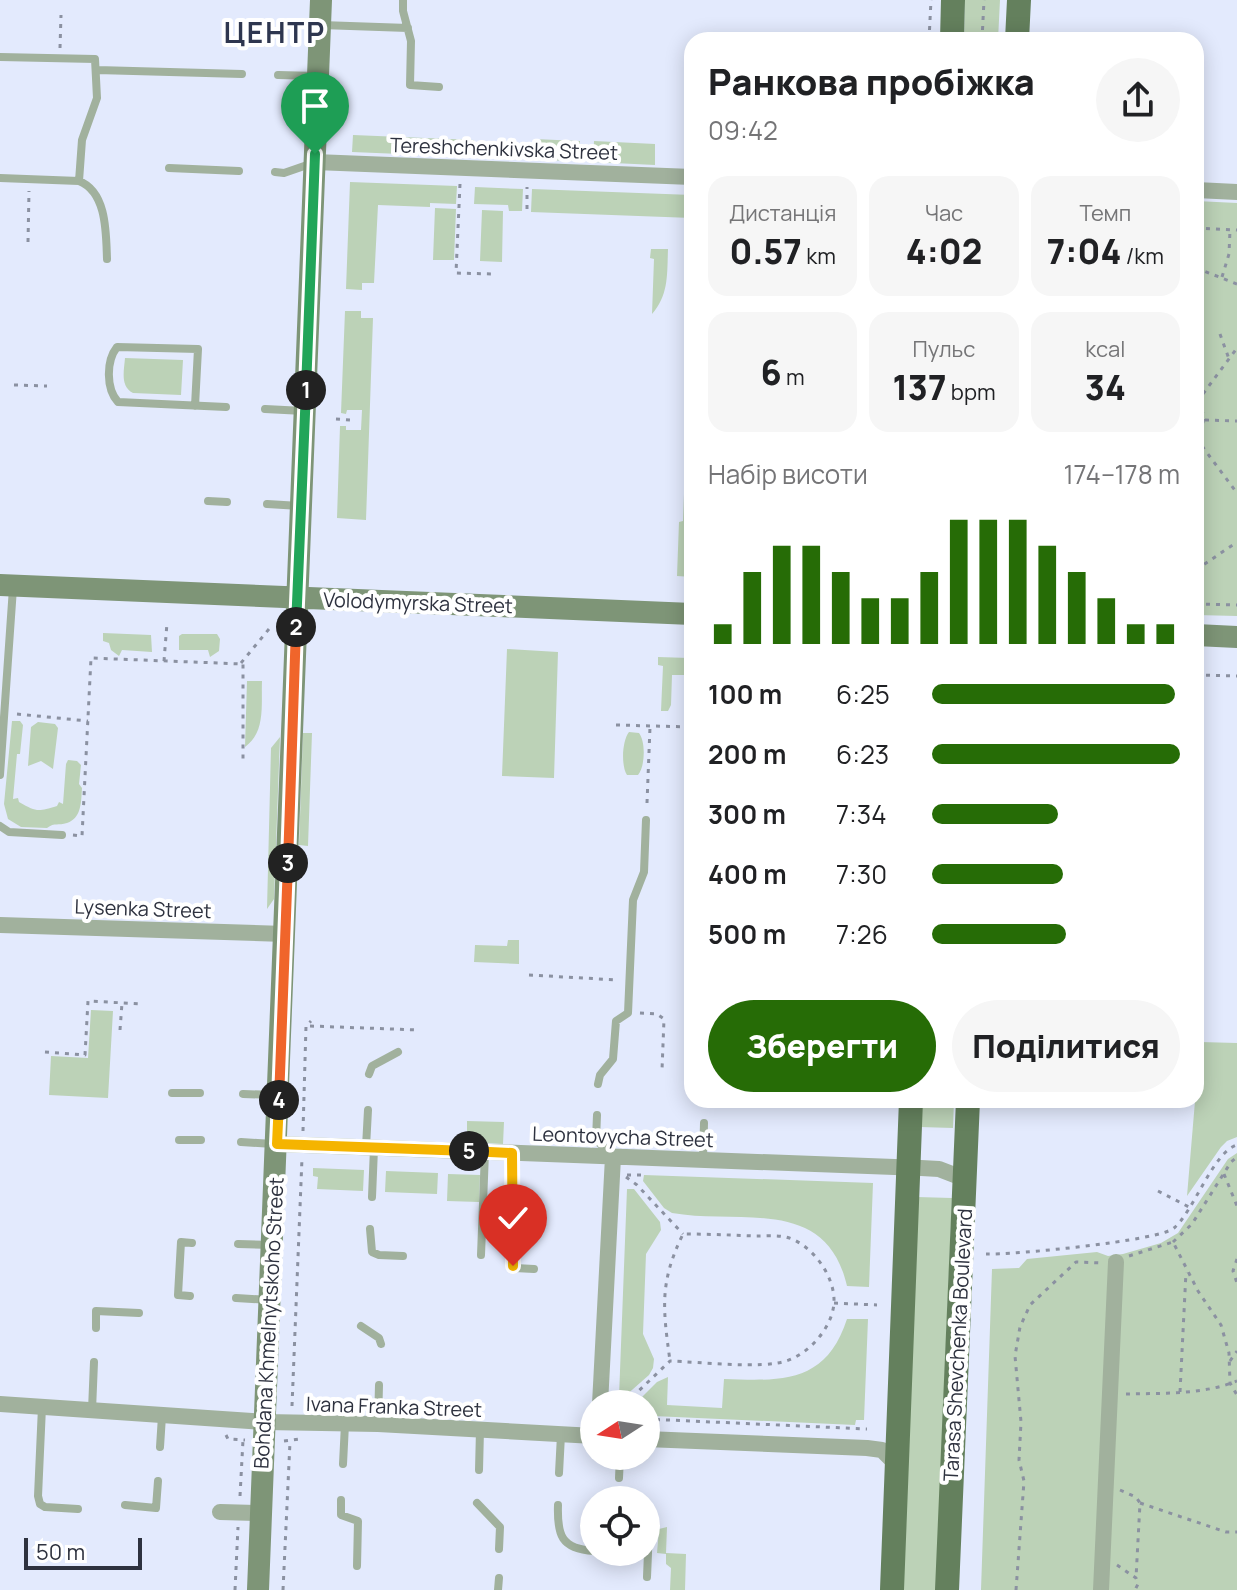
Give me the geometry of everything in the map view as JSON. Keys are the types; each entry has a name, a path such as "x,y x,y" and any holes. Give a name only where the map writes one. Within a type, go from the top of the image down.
{"main road":[{"path":"952,32 953,0"},
{"path":"1017,32 1019,0"},
{"path":"892,1590 911,1108"},
{"name":"Tarasa Shevchenka Boulevard","path":"947,1590 968,1108"}],"street":[{"name":"Bohdana Khmelnytskoho Street","path":"258,1590 321,0"},
{"name":"Tereshchenkivska Street","path":"315,162 684,177"},
{"path":"1204,190 1237,192"},
{"name":"Volodymyrska Street","path":"6,585 684,614"},
{"path":"1204,635 1237,637"},
{"name":"Lysenka Street","path":"0,925 285,934"},
{"name":"Leontovycha Street","path":"277,1144 939,1169 965,1179"},
{"path":"601,1390 613,1157"},
{"path":"1101,1590 1116,1262"},
{"name":"Ivana Franka Street","path":"0,1404 265,1422 378,1424 580,1435"},
{"path":"660,1440 867,1448 882,1450 896,1464"},
{"path":"220,1512 261,1513"}],"lane":[{"path":"403,0 411,41 410,85 439,87"},
{"path":"320,25 408,28"},
{"path":"0,57 95,59 97,98 82,140 79,181"},
{"path":"97,70 242,74"},
{"path":"278,75 318,76"},
{"path":"275,172 284,173 315,162"},
{"path":"169,168 239,171"},
{"path":"0,178 79,181 92,189 105,222 107,259"},
{"path":"195,406 198,349 117,347 111,354 109,384 111,394 118,402 195,406 226,407"},
{"path":"265,409 305,411"},
{"path":"208,501 227,502"},
{"path":"267,504 301,506"},
{"path":"0,775 5,713 6,585"},
{"path":"598,1084 600,1075 613,1059 615,1023 628,1013 633,900 644,872 646,820"},
{"path":"0,826 9,832 62,835"},
{"path":"369,1074 372,1066 398,1052"},
{"path":"172,1093 200,1093"},
{"path":"243,1094 279,1095"},
{"path":"368,1110 372,1197"},
{"path":"597,1115 596,1140 613,1157"},
{"path":"703,1160 704,1123"},
{"path":"179,1140 201,1140"},
{"path":"241,1142 277,1144"},
{"path":"481,1255 485,1152"},
{"path":"512,1153 511,1264 515,1268 534,1269"},
{"path":"370,1229 372,1252 403,1256"},
{"path":"190,1296 178,1295 181,1242 192,1243"},
{"path":"238,1244 272,1245"},
{"path":"236,1298 270,1300"},
{"path":"96,1328 96,1311 139,1313"},
{"path":"361,1326 379,1338 381,1344"},
{"path":"92,1411 94,1362"},
{"path":"378,1424 379,1385"},
{"path":"42,1407 40,1504 78,1509"},
{"path":"160,1447 162,1416"},
{"path":"343,1464 345,1424"},
{"path":"479,1470 480,1430"},
{"path":"559,1473 561,1434"},
{"path":"619,1470 619,1478"},
{"path":"125,1505 156,1508 158,1481"},
{"path":"341,1500 341,1515 358,1521 357,1566"},
{"path":"477,1503 500,1527 499,1549"},
{"path":"558,1505 559,1532 572,1548 580,1549"},
{"path":"647,1566 647,1577"},
{"path":"498,1590 499,1578"}],"path":[{"path":"929,32 931,0"},
{"path":"982,32 984,0"},
{"path":"60,58 61,15"},
{"path":"28,242 30,179"},
{"path":"460,184 456,273 495,274"},
{"path":"527,187 527,209"},
{"path":"1204,228 1237,230"},
{"path":"1222,277 1229,254 1230,230"},
{"path":"1204,271 1237,284"},
{"path":"1220,334 1229,359"},
{"path":"1204,393 1237,348"},
{"path":"14,385 47,386"},
{"path":"336,419 350,420"},
{"path":"1204,419 1237,421"},
{"path":"1204,447 1237,493"},
{"path":"1204,565 1237,542"},
{"path":"1204,604 1237,605"},
{"path":"164,661 167,623"},
{"path":"240,664 269,629"},
{"path":"62,835 82,836 91,658 240,664"},
{"path":"240,664 243,667 243,761"},
{"path":"1204,675 1237,676"},
{"path":"5,713 88,721"},
{"path":"616,725 684,727"},
{"path":"647,803 650,727"},
{"path":"529,975 630,981"},
{"path":"45,1052 85,1055 88,1001 143,1004"},
{"path":"120,1030 122,1003"},
{"path":"628,1013 657,1014 664,1019 662,1070"},
{"path":"283,1590 306,1026 310,1023 418,1030"},
{"path":"986,1254 1004,1255 1157,1236 1174,1228 1225,1153 1237,1145"},
{"path":"1016,1590 1024,1481 1019,1460 1021,1422 1015,1356 1020,1327 1030,1305 1076,1262 1116,1262 1137,1252 1173,1242 1192,1224 1237,1157"},
{"path":"612,1174 624,1175 637,1185 683,1234 785,1237 801,1243 824,1268 834,1303 823,1331 801,1354 786,1361 768,1364 670,1361 640,1390"},
{"path":"1224,1174 1237,1206"},
{"path":"1158,1191 1189,1207"},
{"path":"670,1361 664,1298 669,1262 683,1234"},
{"path":"1173,1242 1186,1270 1221,1325 1229,1353 1230,1383 1237,1395"},
{"path":"1237,1259 1233,1271 1237,1283"},
{"path":"1180,1392 1186,1270"},
{"path":"834,1303 877,1305"},
{"path":"1229,1365 1237,1351"},
{"path":"1110,1395 1222,1388 1237,1381"},
{"path":"660,1420 867,1429"},
{"path":"1105,1484 1136,1497 1140,1503 1138,1584 1135,1590"},
{"path":"1140,1503 1226,1532 1237,1532"},
{"path":"1103,1552 1136,1578"}],"green space":[{"path":"965,0 1000,0 998,32 964,32"},
{"path":"353,135 474,140 473,157 352,152"},
{"path":"534,139 580,141 580,161 533,160"},
{"path":"594,141 655,144 655,165 593,162"},
{"path":"350,182 457,186 456,204 430,203 430,207 378,205 374,283 362,283 362,290 346,289"},
{"path":"475,187 523,189 522,211 509,211 508,205 474,204"},
{"path":"532,189 684,195 684,218 531,212"},
{"path":"1204,201 1237,203 1237,616 1204,615"},
{"path":"435,208 456,209 454,260 433,260"},
{"path":"482,210 503,211 502,262 480,261"},
{"path":"651,249 668,249 664,292 652,314 654,259 650,258"},
{"path":"345,311 361,311 361,318 373,318 366,520 337,518 340,426 346,426 346,430 361,430 362,410 341,413"},
{"path":"125,358 183,360 181,395 133,393 124,382"},
{"path":"684,494 684,576 677,576 679,522 683,521"},
{"path":"103,633 151,635 152,652 122,650 119,656 111,650 109,643 103,641"},
{"path":"217,634 219,651 210,657 208,650 179,650 179,636"},
{"path":"507,649 558,652 554,778 502,776"},
{"path":"658,657 684,658 684,675 672,675 668,711 661,711 663,666 658,665"},
{"path":"247,681 262,681 262,708 256,734 245,747"},
{"path":"12,721 20,721 23,725 13,799 18,798 19,802 37,810 57,806 59,802 63,804 66,764 68,760 77,761 81,765 79,784 82,788 80,808 72,821 47,828 21,827 8,819 4,804"},
{"path":"38,722 55,724 58,728 53,769 41,761 28,766 31,727"},
{"path":"629,732 639,733 643,742 643,761 638,775 627,775 624,766 624,747"},
{"path":"303,733 312,733 308,846 299,845"},
{"path":"280,737 274,899 267,909 271,748"},
{"path":"508,940 519,940 519,964 474,962 475,945 507,946"},
{"path":"91,1010 113,1011 108,1098 49,1095 51,1056 88,1058"},
{"path":"1204,1042 1237,1043 1237,1137 1221,1147 1187,1196 1194,1108 1204,1108"},
{"path":"921,1108 954,1108 953,1128 920,1127"},
{"path":"467,1121 504,1122 503,1144 467,1142"},
{"path":"1237,1153 1237,1590 981,1590 992,1269 1019,1268 1027,1259 1097,1252 1108,1256 1123,1254 1161,1243 1178,1233 1228,1159"},
{"path":"313,1168 364,1170 363,1191 317,1189 318,1177 313,1176"},
{"path":"386,1171 438,1173 437,1194 385,1192"},
{"path":"448,1174 480,1175 479,1202 447,1201"},
{"path":"644,1175 873,1183 869,1287 847,1286 836,1257 820,1238 800,1226 752,1217 672,1213 664,1208 643,1181"},
{"path":"627,1189 634,1189 660,1222 661,1230 646,1254 643,1334 654,1359 649,1375 632,1390 619,1390"},
{"path":"917,1197 952,1198 936,1590 901,1590"},
{"path":"847,1319 868,1319 864,1420 856,1420 855,1425 660,1416 660,1390 649,1390 668,1377 667,1405 722,1408 724,1379 764,1380 799,1374 827,1356"},
{"path":"667,1527 666,1553 686,1554 685,1590 670,1590 671,1568 666,1564 666,1554 660,1553 660,1529"}],"district":[{"name":"ЦЕНТР","path":"275,33"}],"route":[{"path":"315,154 277,1144 512,1153 513,1266"}]}
